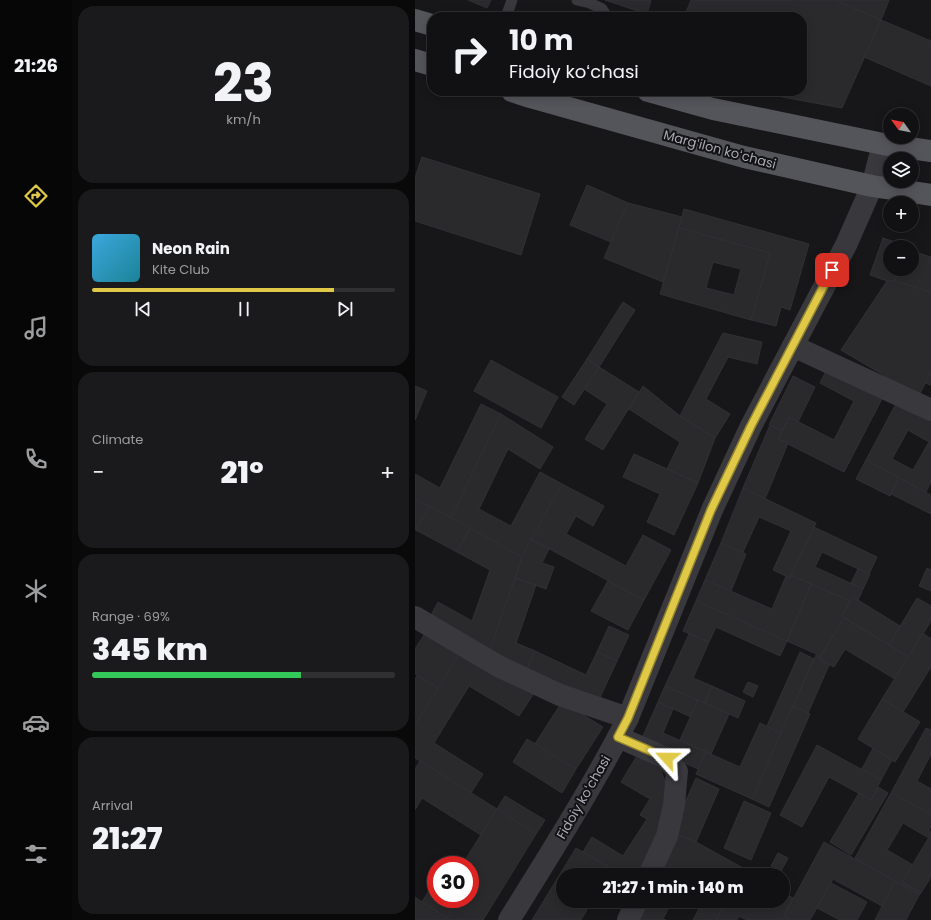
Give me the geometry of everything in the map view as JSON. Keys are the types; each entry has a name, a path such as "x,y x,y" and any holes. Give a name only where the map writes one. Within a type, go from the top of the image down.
{"main road":[{"path":"415,20 427,24"},
{"path":"415,60 427,64"},
{"name":"Margʻilon koʻchasi","path":"528,96 744,157 872,186 931,195"},
{"path":"665,96 713,110 883,144 931,151"}],"street":[{"name":"Fidoiy koʻchasi","path":"509,920 568,825 623,727 711,510 751,426 846,245 872,186 883,144"},
{"path":"793,346 931,410"},
{"path":"415,617 498,666 623,727 667,758 677,772 674,805 667,836 652,868"},
{"path":"629,920 634,908"}],"lane":[{"path":"508,12 512,0"},
{"path":"577,0 590,3 602,9 604,12"}],"building":[{"path":"468,0 491,0 487,8"},
{"path":"605,0 651,0 648,12 641,12"},
{"path":"691,0 835,0 881,20 842,108 779,96 807,96 807,12 686,12"},
{"path":"835,0 889,0 881,20"},
{"path":"881,20 931,41 931,86 864,57"},
{"path":"422,157 540,194 521,255 415,221 415,178"},
{"path":"587,185 628,203 611,242 570,225"},
{"path":"628,203 682,217 663,282 604,258"},
{"path":"684,209 809,244 790,310 781,307 776,326 751,320 770,253 679,228"},
{"path":"679,228 770,253 751,320 660,294","holes":["713,262 741,269 734,295 706,288"]},
{"path":"883,238 889,240 883,240 883,276 897,276 895,281 887,281 870,275"},
{"path":"919,253 931,257 931,292 895,281 897,276 919,276"},
{"path":"887,281 895,281 931,292 931,371 919,396 841,350"},
{"path":"623,302 635,310 599,367 587,359"},
{"path":"723,333 762,342 757,364 728,357 706,399 730,414 715,438 680,416"},
{"path":"587,359 599,367 574,405 562,397"},
{"path":"491,360 558,397 541,428 474,391"},
{"path":"599,367 639,392 603,450 585,439 607,404 584,389"},
{"path":"828,367 884,395 844,472 778,439 789,417 834,440 854,401 820,383"},
{"path":"931,371 931,385 925,383"},
{"path":"793,376 815,387 798,422 789,417 782,431 769,425"},
{"path":"415,386 427,391 415,420"},
{"path":"643,386 680,416 715,438 698,483 667,469 680,442 629,409"},
{"path":"898,400 931,417 931,482 926,492 866,460","holes":["908,430 929,442 913,470 892,459"]},
{"path":"481,404 501,414 451,518 415,499 415,474 440,488"},
{"path":"501,414 553,447 540,469 508,449 479,509 511,526 540,472 562,484 522,557 451,518"},
{"path":"770,425 782,431 778,439 788,443 765,499 743,488"},
{"path":"634,454 698,483 674,535 647,522 660,494 623,477"},
{"path":"866,460 899,478 890,496 856,479"},
{"path":"899,478 931,495 931,514 891,494"},
{"path":"562,484 604,506 593,526 576,516 566,534 626,566 643,535 671,550 644,600 531,539"},
{"path":"743,488 816,523 790,578 773,570 791,531 759,517 743,552 721,543"},
{"path":"415,499 429,506 416,530 415,530"},
{"path":"429,506 470,528 457,552 416,530"},
{"path":"814,527 877,557 869,574 822,552 815,567 863,589 858,600 853,597 850,601 791,575"},
{"path":"470,528 522,557 488,656 427,623 438,602 472,621 490,570 457,552"},
{"path":"531,539 549,549 542,563 554,567 546,589 515,578 522,557"},
{"path":"721,543 746,554 731,591 705,580"},
{"path":"927,568 931,570 931,591 919,586"},
{"path":"858,569 870,574 863,589 851,583"},
{"path":"791,575 811,584 787,641 696,601 705,580 772,609 786,576 790,578"},
{"path":"515,578 536,585 516,643 535,651 525,673 488,656"},
{"path":"608,581 644,600 628,630 591,611"},
{"path":"811,584 850,601 842,616 844,618 821,656 787,641"},
{"path":"853,597 900,626 889,645 842,616"},
{"path":"917,598 931,606 931,621 909,657 889,645"},
{"path":"696,601 787,641 780,656 716,627 709,642 683,631"},
{"path":"844,618 909,657 895,679 845,649 834,667 819,659"},
{"path":"609,626 629,635 617,661 597,652"},
{"path":"429,627 463,648 438,688 415,674 415,649"},
{"path":"923,633 931,639 931,667 903,712 882,699"},
{"path":"689,634 709,642 693,678 712,686 705,703 665,686"},
{"path":"463,648 534,693 519,716 469,686 434,743 483,774 471,793 415,758 415,725"},
{"path":"535,651 586,675 597,652 617,661 596,706 525,673"},
{"path":"800,652 814,659 781,733 767,726"},
{"path":"816,655 820,657 819,659 829,665 808,713 793,706"},
{"path":"417,676 438,688 415,725 415,679"},
{"path":"748,682 758,686 753,697 743,692"},
{"path":"665,686 698,700 691,717 658,702"},
{"path":"712,686 745,701 738,718 705,703"},
{"path":"882,699 920,722 895,762 858,739"},
{"path":"698,700 729,714 711,754 680,740"},
{"path":"562,702 603,727 576,769 535,744"},
{"path":"658,702 673,709 663,733 706,752 698,769 640,743"},
{"path":"793,706 810,714 769,807 752,799"},
{"path":"760,723 781,733 752,799 696,774 706,752 740,767"},
{"path":"926,728 931,730 931,754 917,781 931,789 931,814 891,793"},
{"path":"527,739 576,769 562,793 513,762"},
{"path":"817,745 881,780 871,800 829,777 802,827 780,815"},
{"path":"873,748 892,760 881,780 862,769"},
{"path":"638,754 660,767 666,784 662,828 644,868 612,868 583,852 592,837 623,856 647,819 640,815 650,799 621,782"},
{"path":"420,761 497,809 481,835 422,798 415,810 415,769"},
{"path":"696,778 719,789 696,842 672,832"},
{"path":"878,787 888,793 851,855 830,842 859,793 871,800"},
{"path":"891,793 931,814 931,826 929,830 931,834 929,838 903,823 887,850 913,865 902,882 921,893 919,895 855,858"},
{"path":"505,796 545,820 536,834 497,809"},
{"path":"744,801 771,813 751,860 724,848"},
{"path":"497,809 536,834 483,920 451,920 432,908 479,908 479,856 468,856"},
{"path":"672,832 696,842 743,868 658,868"},
{"path":"931,834 931,877 921,893 902,882"},
{"path":"824,842 895,881 882,906 833,879 810,920 791,920 784,916 788,908 790,908 790,905"},
{"path":"576,848 611,868 564,868"},
{"path":"778,853 788,858 783,868 775,868 771,866"},
{"path":"556,881 556,908 588,908 581,920 532,920"},
{"path":"895,881 919,895 906,920 875,920"},
{"path":"831,883 867,902 857,920 840,920 817,908"},
{"path":"427,894 427,905 422,902"},
{"path":"790,896 793,898 790,904"},
{"path":"415,897 427,905 427,908 432,908 451,920 415,920"},
{"path":"641,908 668,908 663,919 666,920 636,920"},
{"path":"699,908 722,908 716,920 693,920"},
{"path":"722,908 788,908 784,916 791,920 747,920 739,916 737,920 716,920"}],"route":[{"path":"667,758 618,737 628,718 711,510 751,426 832,270"}]}
